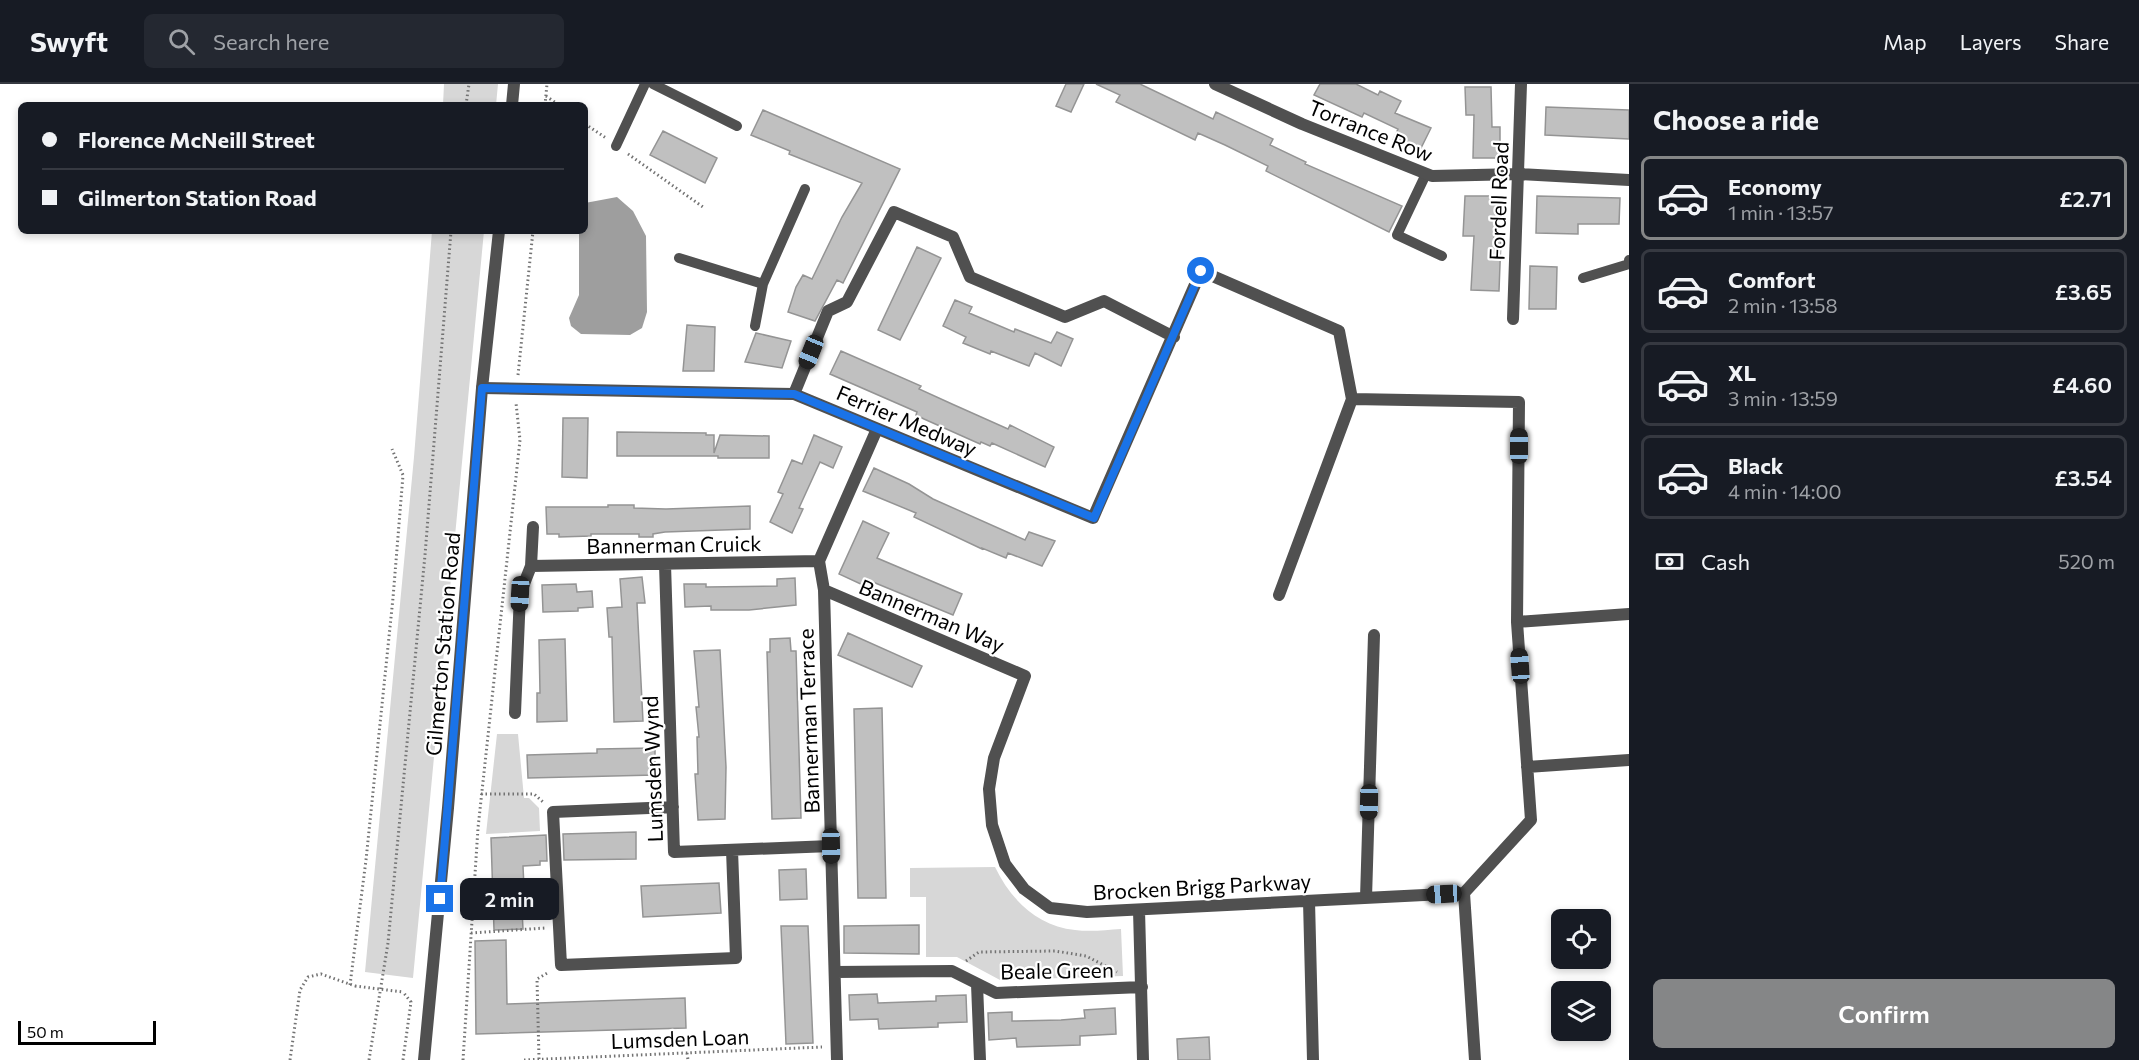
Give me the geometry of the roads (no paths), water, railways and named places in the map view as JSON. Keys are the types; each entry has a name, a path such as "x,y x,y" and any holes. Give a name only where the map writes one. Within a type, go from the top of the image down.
{"street":[{"path":"512,102 514,84"},
{"name":"Torrance Row","path":"1215,84 1302,124 1432,176 1519,174 1629,180"},
{"name":"Fordell Road","path":"1514,319 1521,84"},
{"path":"794,394 828,311 846,302 894,212 952,237 970,277 1065,316 1104,301 1174,337 1201,271 1339,331 1352,399 1279,595"},
{"name":"Gilmerton Station Road","path":"424,1060 449,796 482,388 499,234"},
{"name":"Ferrier Medway","path":"482,388 794,394 1094,518 1174,337"},
{"path":"1352,399 1519,402 1517,622 1531,820 1464,893 1475,1060"},
{"path":"819,561 877,429"},
{"path":"515,713 520,594 531,566 533,527"},
{"name":"Bannerman Cruick","path":"531,566 819,561"},
{"name":"Bannerman Terrace","path":"819,561 824,590 837,1060"},
{"name":"Lumsden Wynd","path":"665,564 674,852 831,846"},
{"name":"Bannerman Way","path":"824,590 1025,676"},
{"path":"1517,622 1629,614"},
{"path":"1366,898 1374,635"},
{"name":"Brocken Brigg Parkway","path":"1025,676 994,758 988,789 992,825 1005,864 1024,889 1050,908 1087,912 1464,893"},
{"path":"1527,767 1629,760"},
{"path":"673,807 553,812 561,965 736,958 732,850"},
{"path":"1309,901 1313,1060"},
{"path":"1139,910 1143,1060"},
{"name":"Beale Green","path":"834,972 952,971 996,993 1142,987"},
{"path":"977,984 980,1060"}],"lane":[{"path":"616,146 645,84"},
{"path":"653,84 736,126"},
{"path":"1426,174 1397,235 1442,256"},
{"path":"755,326 763,284 804,189"},
{"path":"679,258 763,284"},
{"path":"1583,278 1629,264 1629,260"}]}
